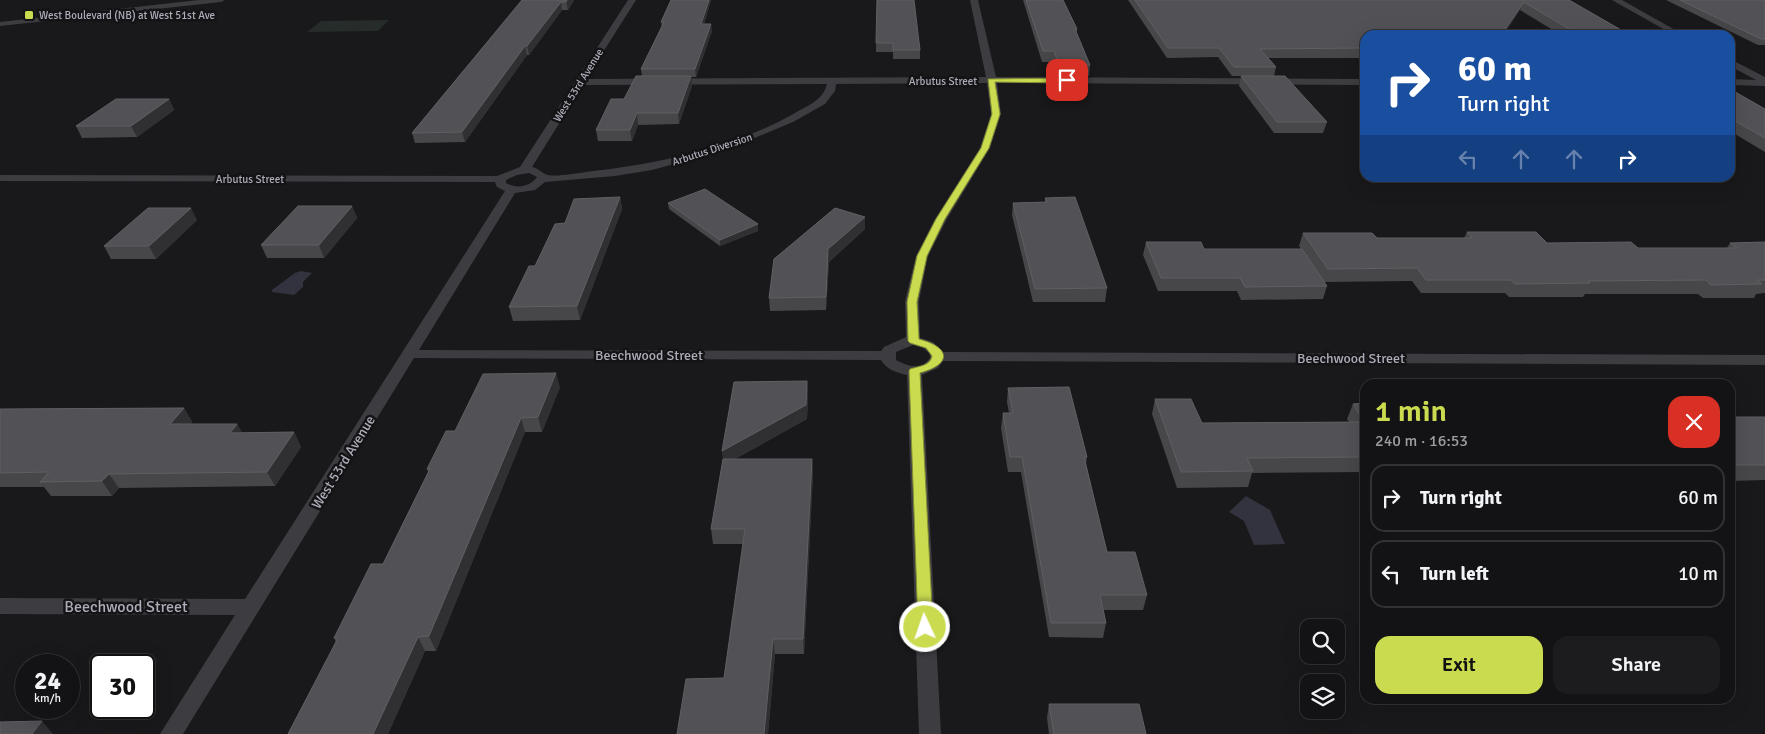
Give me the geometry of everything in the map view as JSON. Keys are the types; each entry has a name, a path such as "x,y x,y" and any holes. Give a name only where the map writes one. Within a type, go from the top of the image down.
{"street":[{"path":"0,24 221,0"},
{"name":"West 53rd Avenue","path":"524,170 632,0"},
{"path":"914,341 912,302 922,256 941,219 985,148 996,114 991,80 974,0"},
{"path":"1616,0 1671,30"},
{"path":"1735,65 1765,82"},
{"name":"Arbutus Street","path":"581,82 991,80 1360,82"},
{"name":"Arbutus Diversion","path":"542,179 633,171 692,158 737,143 822,102 830,91 832,81"},
{"path":"1735,82 1765,82"},
{"path":"524,170 540,173 542,179 531,187 506,184 512,172 524,170"},
{"name":"Arbutus Street","path":"0,178 506,184"},
{"name":"West 53rd Avenue","path":"172,734 410,354 506,184"},
{"path":"914,341 930,345 936,350 937,362 931,366 914,371 895,367 889,362 887,356 889,350 895,345 914,341"},
{"name":"Beechwood Street","path":"410,354 887,356"},
{"name":"Beechwood Street","path":"938,356 1765,360"},
{"path":"914,371 930,734"},
{"name":"Beechwood Street","path":"0,606 252,606"}],"shaded area":[{"path":"389,20 378,31 307,32 321,21"}],"water":[{"path":"301,271 312,273 303,282 303,287 294,295 272,292 272,290 295,273"},
{"path":"1246,496 1270,510 1285,544 1254,545 1244,521 1229,512"}],"building":[{"path":"522,0 567,0 566,2 561,2 527,46 525,46 462,132 412,133"},
{"path":"671,0 709,0 701,24 711,24 695,69 641,69 664,22 661,22"},
{"path":"877,0 914,0 920,50 893,50 893,43 876,43"},
{"path":"1026,0 1063,0 1077,29 1075,29 1090,65 1059,65 1054,51 1043,51"},
{"path":"1135,0 1569,0 1621,30 1571,30 1524,2 1505,30 1360,30 1360,48 1260,49 1276,67 1234,67 1219,48 1168,48"},
{"path":"1680,0 1765,0 1765,39 1761,39"},
{"path":"636,76 691,76 678,113 637,113 630,130 596,130 611,99 624,99"},
{"path":"1241,76 1285,76 1327,122 1277,122"},
{"path":"1735,92 1765,109 1765,138 1735,121"},
{"path":"116,99 169,99 131,126 76,126"},
{"path":"705,189 758,224 720,240 668,203"},
{"path":"620,197 577,306 509,307 529,266 535,266 555,224 565,223 574,199"},
{"path":"1075,197 1107,288 1035,289 1013,203 1047,202 1045,198"},
{"path":"298,206 352,206 319,245 261,245"},
{"path":"148,208 191,208 149,246 104,246"},
{"path":"835,208 865,217 828,249 826,297 769,298 774,259"},
{"path":"1467,232 1536,232 1547,243 1631,242 1638,248 1737,248 1730,243 1765,242 1765,280 1757,280 1762,284 1711,285 1706,280 1515,284 1511,280 1426,280 1417,268 1328,269 1303,233 1372,233 1377,238 1472,238"},
{"path":"1146,242 1201,242 1204,249 1302,249 1327,286 1245,287 1240,278 1161,278"},
{"path":"556,373 538,417 521,418 429,636 418,637 373,734 288,734 338,638 334,638 371,564 383,564 430,469 427,469 446,431 455,431 483,374"},
{"path":"807,381 806,405 722,451 734,382"},
{"path":"1069,387 1087,457 1084,457 1107,552 1135,552 1147,595 1100,595 1106,623 1051,623 1022,457 1010,457 1003,413 1013,413 1008,388"},
{"path":"1155,399 1191,399 1202,423 1360,422 1360,457 1247,458 1253,471 1181,472"},
{"path":"1360,403 1360,415 1353,404"},
{"path":"184,408 170,424 237,424 230,433 294,432 267,472 109,474 102,481 40,482 49,472 0,473 0,409"},
{"path":"1735,417 1765,417 1765,465 1735,465"},
{"path":"723,459 812,459 803,639 773,639 764,734 677,734 686,679 724,678 745,529 711,529"},
{"path":"1049,704 1139,704 1146,734 1054,734"},
{"path":"42,721 32,734 0,734 0,722"}],"place":[{"name":"West Boulevard (NB) at West 51st Ave","path":"29,15"}],"route":[{"path":"925,627 914,371 924,370 931,366 937,362 938,356 936,350 930,345 914,341 912,302 922,256 941,219 985,148 996,114 991,80 1067,80"}]}
